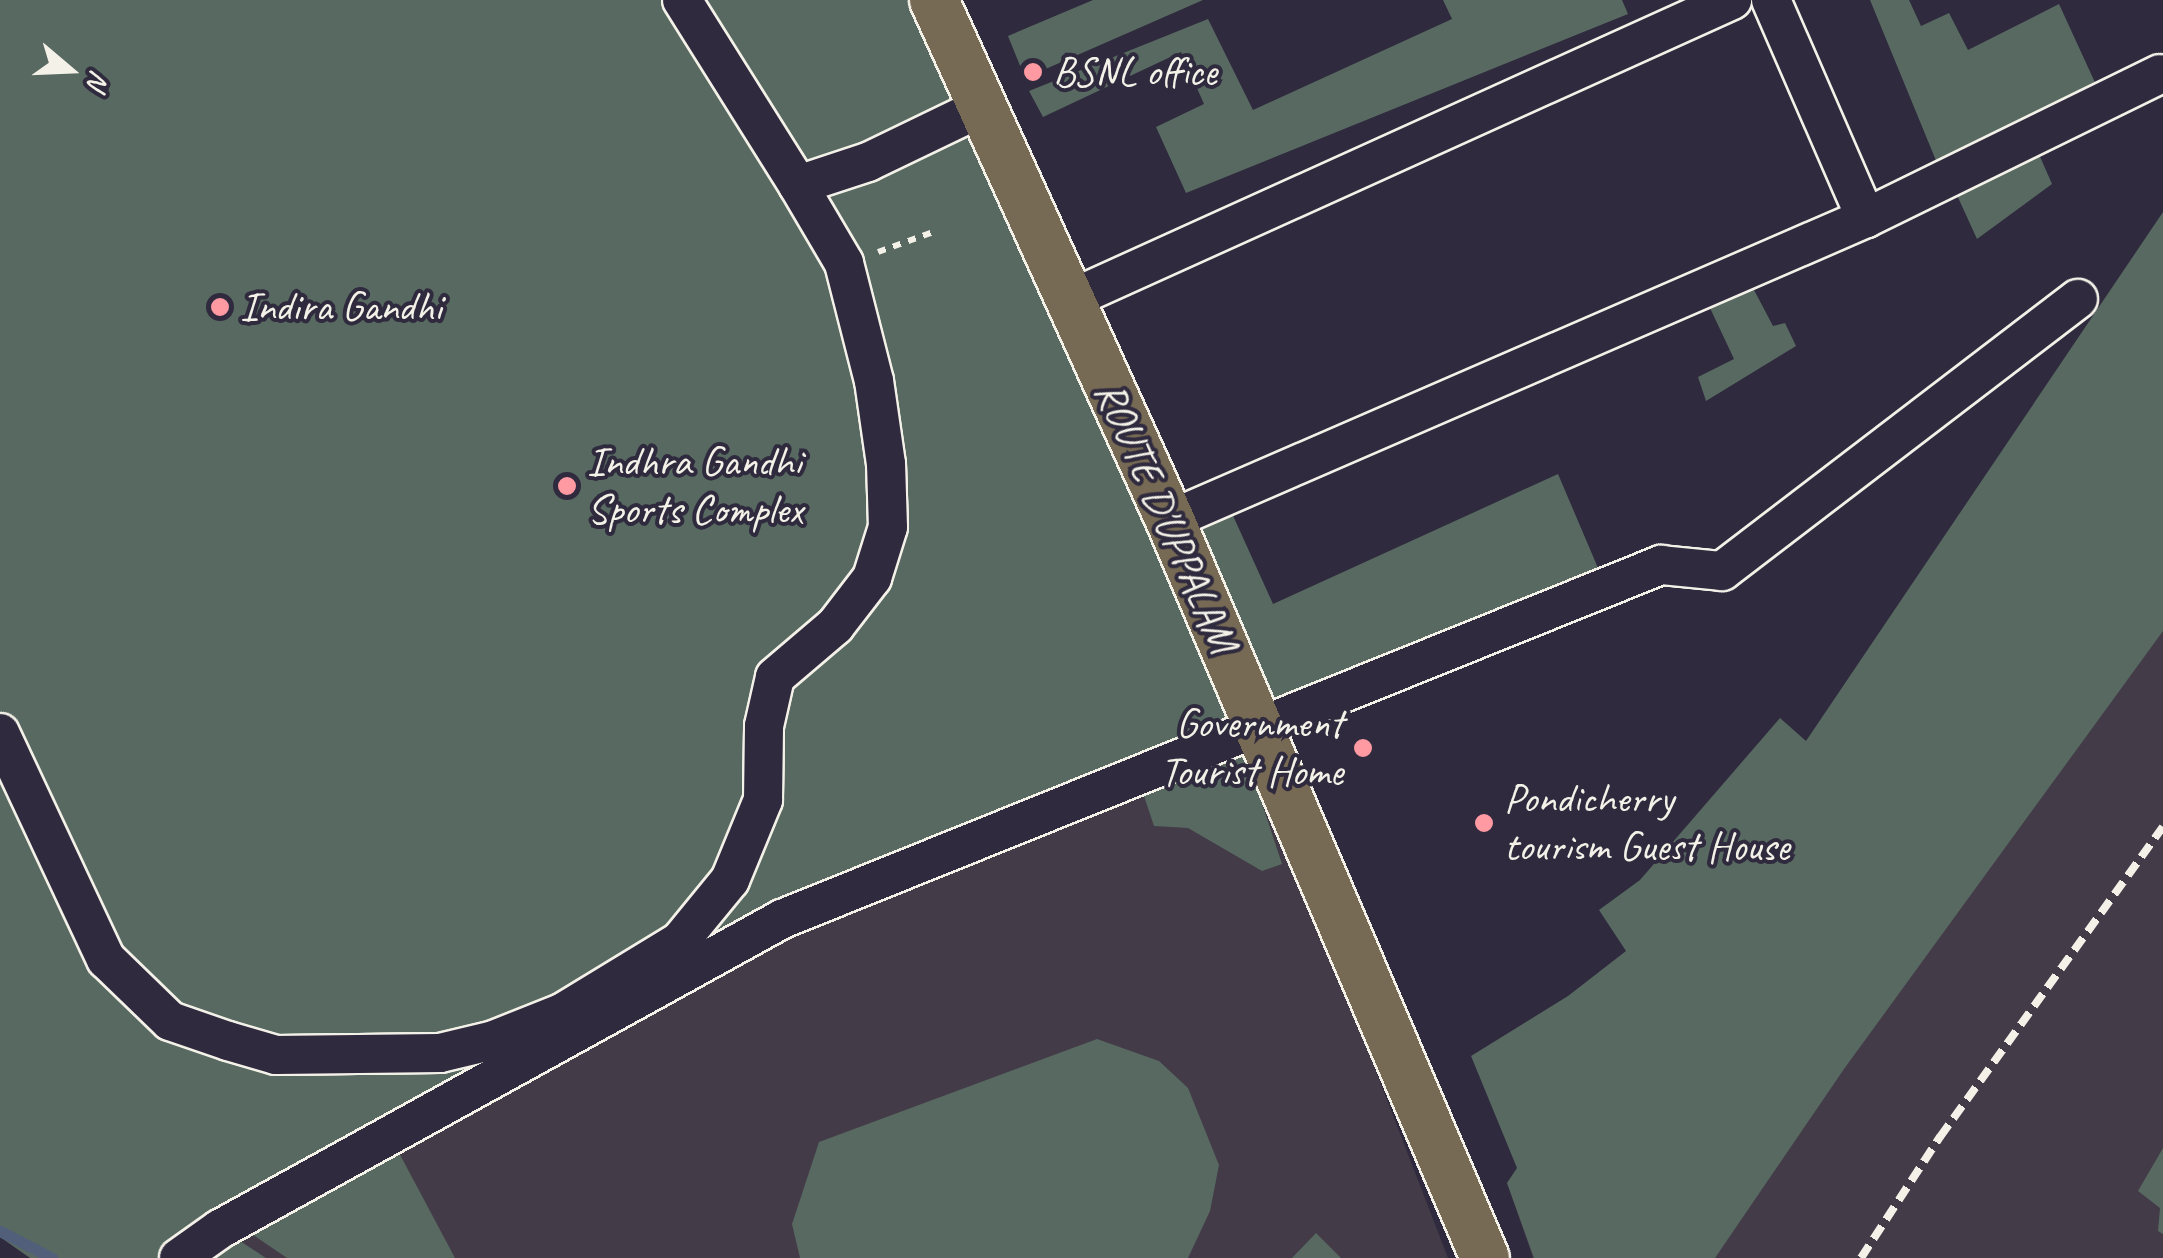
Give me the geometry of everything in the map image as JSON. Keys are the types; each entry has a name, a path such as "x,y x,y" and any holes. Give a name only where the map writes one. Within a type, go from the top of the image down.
{"main road":[{"name":"ROUTE D'UPPALAM","path":"934,0 1170,520 1484,1258"}],"street":[{"path":"0,733 106,958 170,1021 276,1055 440,1053 494,1040 562,1014 680,940 730,880 764,800 764,726 775,677 835,626 872,578 888,528 886,464 874,381 844,263 682,0"},
{"path":"1069,300 1732,0"},
{"path":"1771,0 1866,218"},
{"path":"1170,520 1866,218 2160,74"},
{"path":"798,185 868,162 980,108"},
{"path":"180,1258 220,1228 782,919 1660,566 1722,571 2078,299"}],"path":[{"path":"844,263 936,231"}],"shaded area":[{"path":"2163,214 2163,1258 1533,1258 1507,1183 1663,966"},
{"path":"1249,742 1448,1258 266,1258 220,1229 495,1076 1024,819"}],"green space":[{"name":"Indhra Gandhi Sports Complex","path":"0,0 916,0 1242,724 782,919 222,1229 266,1258 30,1258 0,1237"},
{"path":"1093,0 1203,0 1025,78 1008,36"},
{"path":"1443,0 1622,0 1628,14 1186,193 1156,127 1204,104 1181,52 1043,117 1029,91 1208,19 1253,110 1452,19"},
{"path":"1870,0 1909,0 1921,26 1949,13 1968,50 2059,4 2098,89 1937,163"},
{"path":"2038,152 2052,184 1977,239 1956,193"},
{"path":"2163,212 2163,631 1844,1069 1715,1258 1534,1258 1507,1183 1517,1168 1471,1056 1568,996 1626,951 1599,910 1640,880 1780,718 1806,741"},
{"path":"1753,288 1773,326 1785,323 1796,346 1706,401 1698,377 1734,359 1710,308"},
{"path":"1558,474 1601,575 1264,712 1186,530 1230,509 1273,604"},
{"path":"1245,752 1282,864 1262,871 1188,828 1154,826 1141,787"},
{"path":"1097,1039 1159,1061 1188,1088 1219,1165 1210,1211 1188,1258 800,1258 792,1224 819,1142"},
{"path":"2163,1148 2163,1234 2158,1231 2160,1208 2138,1191"},
{"path":"397,1149 455,1258 287,1258 243,1228"},
{"path":"1316,1233 1341,1258 1292,1258"}],"waterway":[{"path":"0,1231 52,1258"}],"railway":[{"path":"1861,1258 1940,1137 2163,827"}],"place":[{"name":"BSNL office","path":"1033,72"},
{"name":"Indira Gandhi","path":"220,307"},
{"name":"Indhra Gandhi Sports Complex","path":"567,486"},
{"name":"Government Tourist Home","path":"1363,748"},
{"name":"Pondicherry tourism Guest House","path":"1484,823"}]}
